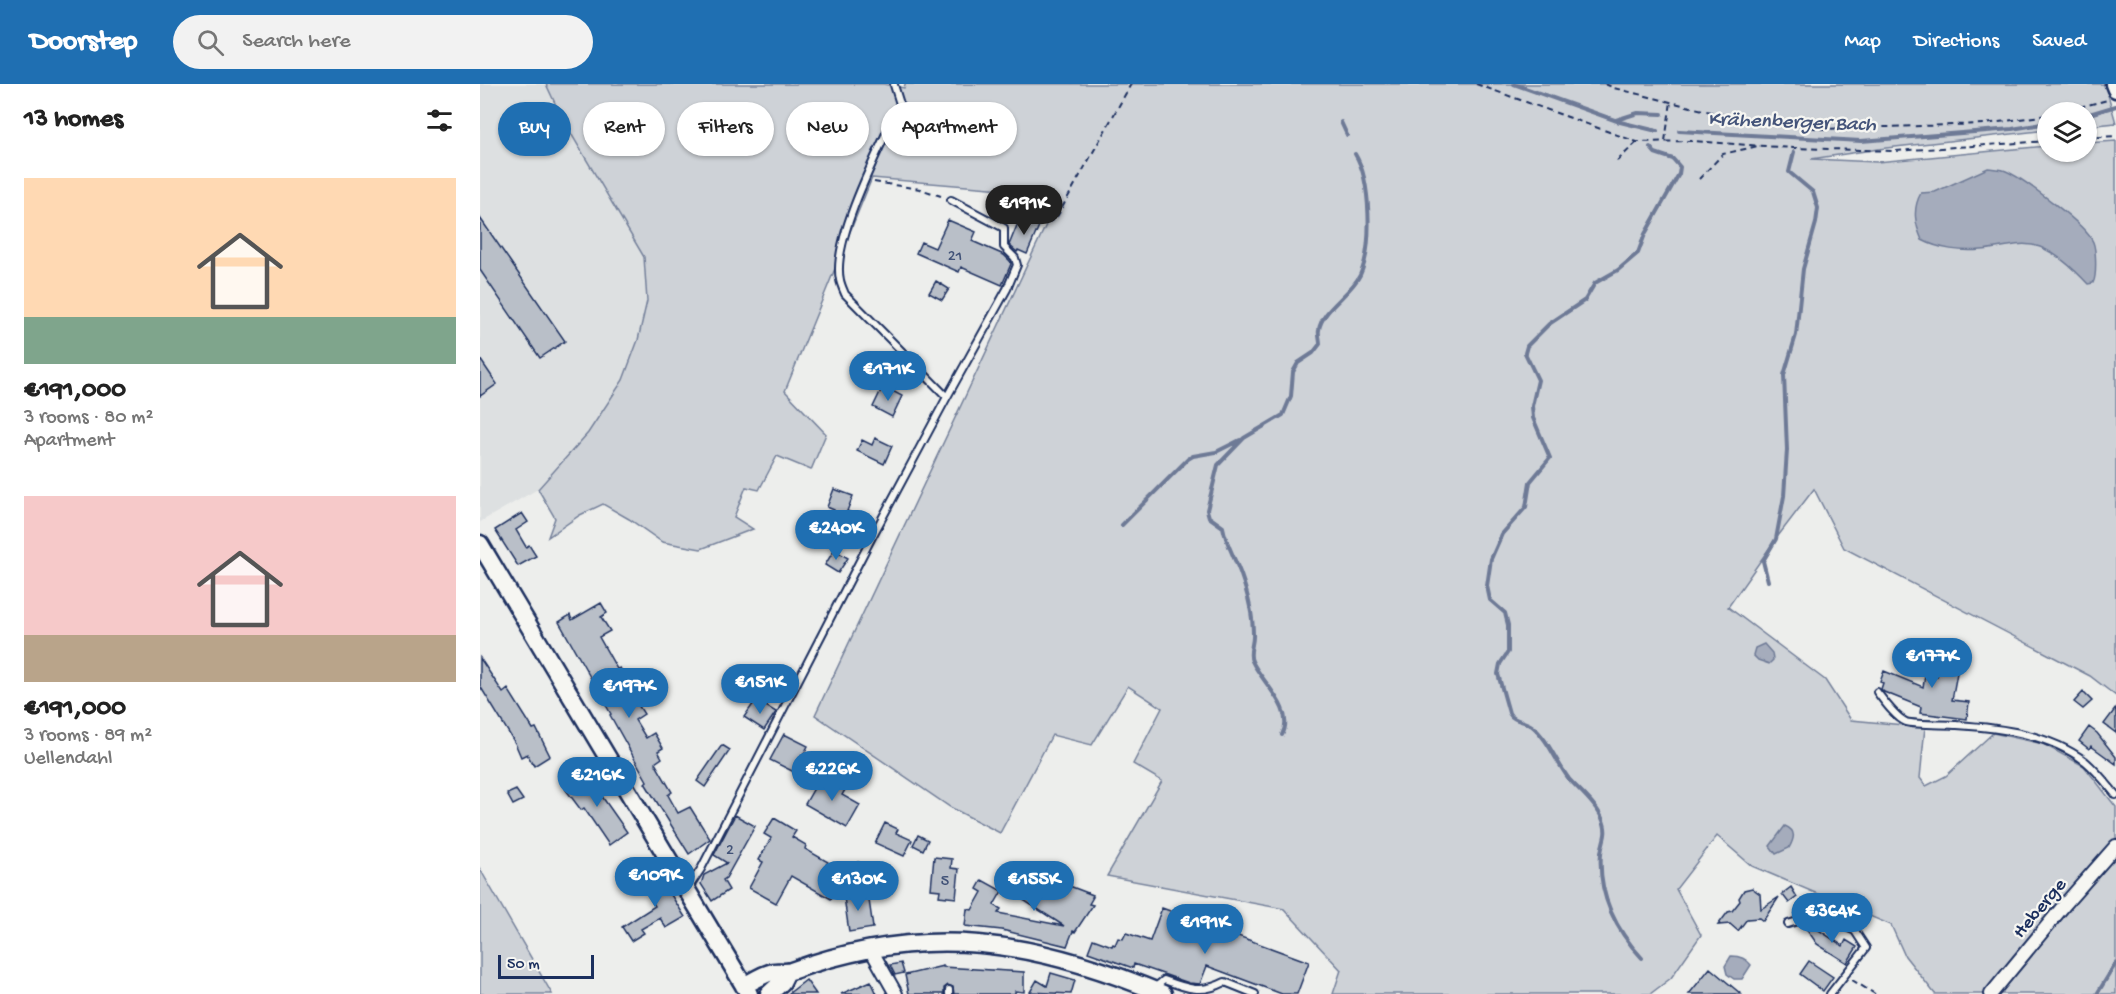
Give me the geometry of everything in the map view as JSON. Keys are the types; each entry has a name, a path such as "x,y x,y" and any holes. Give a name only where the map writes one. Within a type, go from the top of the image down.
{"main road":[{"path":"2114,84 2116,89"},
{"path":"483,557 746,990 770,972 787,972 809,963 870,948 925,942 1001,945 1042,953 1085,965 1158,992"},
{"path":"769,994 782,982 787,972"}],"street":[{"name":"Heberge","path":"1991,994 2116,846"},
{"path":"870,948 896,994"}],"lane":[{"path":"894,85 900,104 856,198 841,251 839,279 845,294 946,397"},
{"path":"687,890 701,869 946,397 1007,289 1017,265 1015,258 1004,247 1004,228 951,200"},
{"path":"1877,692 1906,722 1987,727 2061,746 2085,762 2116,795"},
{"path":"1788,924 1807,918 1832,921 1855,931 1866,948 1830,994"},
{"path":"1158,992 1164,980 1197,993 1214,991 1225,982 1255,994"}],"path":[{"path":"1004,228 1014,215 1020,214 1044,224 1053,221 1059,215 1131,84"},
{"path":"1476,84 1637,142 1692,141 1895,151 2037,142"},
{"path":"1605,84 1719,114 1821,129 1985,124 2037,117"},
{"path":"2097,104 2116,98"},
{"path":"1665,141 1671,102"},
{"path":"2097,137 2116,136"},
{"path":"1617,161 1637,142"},
{"path":"1699,179 1723,154 1761,146"},
{"path":"865,180 920,189 951,200"},
{"path":"1845,975 1875,994"}],"shaded area":[{"path":"480,84 546,84 554,102 498,102 498,156 571,156 571,134 644,257 647,301 638,340 623,380 588,433 538,489 480,522"},
{"path":"546,84 883,84 904,88 905,84 2105,84 2116,123 2097,125 2097,102 2037,102 2037,131 1811,159 1877,162 2037,147 2037,162 2097,162 2097,142 2116,141 2116,696 2090,676 1844,548 1814,489 1728,607 1825,680 1851,720 1925,727 1920,778 1926,786 1946,776 1993,733 2043,744 2084,766 2116,807 2116,994 1935,994 1905,956 1891,925 1752,866 1717,836 1676,889 1701,935 1671,978 1650,994 1333,994 1341,970 1284,909 1107,876 1162,781 1133,764 1162,708 1128,686 1092,745 1052,735 1000,833 950,807 815,715 1053,210 1014,190 872,178 785,391 826,434 811,470 777,456 759,490 746,487 734,517 753,529 701,549 662,542 603,504 580,515 548,537 555,518 538,489 588,433 623,380 638,340 647,301 644,257 584,156 665,156 665,102 583,102 583,154 571,134 571,102 554,102"},
{"path":"480,869 552,994 480,994"}],"water":[{"path":"1988,168 2006,171 2026,183 2054,203 2088,234 2095,250 2096,269 2093,283 2088,284 2060,258 2033,245 1966,251 1943,248 1922,240 1916,216 1916,205 1921,193 1935,192"},
{"path":"1764,644 1772,653 1773,660 1769,664 1758,660 1753,655 1755,648"},
{"path":"1785,826 1793,833 1792,841 1789,848 1776,854 1770,846"},
{"path":"1731,956 1742,958 1751,965 1742,979 1734,979 1727,974 1725,966"}],"building":[{"path":"994,197 1012,207 1007,216 988,206"},
{"path":"480,218 565,341 540,358 480,270"},
{"path":"1020,218 1039,226 1027,254 1018,250 1017,252 1009,245"},
{"path":"948,220 976,232 972,241 1004,255 1010,261 1011,264 1002,285 961,267 959,272 916,253 921,242 935,248"},
{"path":"936,281 949,289 942,300 929,293"},
{"path":"480,359 497,384 480,396"},
{"path":"883,386 902,396 892,417 873,407"},
{"path":"875,438 892,446 884,464 857,451 862,440 872,445"},
{"path":"834,489 853,496 847,511 865,519 858,537 828,525 834,510 827,507"},
{"path":"522,513 528,522 516,530 526,547 529,545 536,556 518,566 495,530"},
{"path":"834,550 848,558 838,573 825,565"},
{"path":"601,603 607,613 601,617 610,631 599,637 617,669 620,668 628,681 618,687 628,704 635,700 644,714 635,720 646,738 654,733 663,748 658,751 662,758 655,763 672,792 668,795 678,813 690,807 710,839 689,854 645,783 647,781 559,622 570,615 572,620"},
{"path":"1941,649 1961,651 1952,700 1969,702 1967,719 1920,713 1921,707 1881,689 1883,683 1880,682 1884,671 1923,687 1925,675 1937,677"},
{"path":"480,658 503,693 508,689 533,729 536,728 550,756 534,766 527,754 521,757 515,743 480,686"},
{"path":"771,675 783,684 777,692 765,683"},
{"path":"2083,692 2092,701 2083,709 2074,702"},
{"path":"756,700 776,712 764,730 744,717"},
{"path":"2116,708 2116,733 2104,724"},
{"path":"2089,727 2097,733 2116,757 2116,764 2091,746 2089,749 2079,741"},
{"path":"784,734 808,746 794,772 770,760"},
{"path":"722,745 730,750 705,787 697,781"},
{"path":"589,772 604,792 601,795 627,832 609,845 584,808 581,810 566,790"},
{"path":"821,776 845,790 842,795 860,805 847,828 805,804"},
{"path":"516,790 523,800 513,805 507,794"},
{"path":"735,815 755,826 723,880 729,890 712,901 701,884 704,875 727,863 714,855"},
{"path":"774,818 796,831 792,837 806,845 805,849 828,862 825,867 843,878 831,899 791,876 776,903 749,888 763,862 759,860 771,838 764,834"},
{"path":"885,823 898,829 896,833 912,840 904,856 875,843"},
{"path":"918,835 928,840 923,850 913,845"},
{"path":"934,857 952,859 951,868 959,869 956,898 939,896 940,890 931,889"},
{"path":"858,862 873,870 868,880 853,873"},
{"path":"656,871 685,917 666,928 660,918 641,929 644,933 631,941 622,927 655,906 640,881"},
{"path":"1023,879 1046,892 1048,888 1054,892 1059,882 1093,895 1089,904 1093,905 1075,932 1073,931 1067,946 1002,930 965,926 967,909 972,910 982,892 977,889 982,880 1002,891 994,905 1001,909 998,913 1064,926 1014,894"},
{"path":"1791,887 1797,897 1789,903 1782,894"},
{"path":"1752,888 1760,894 1761,909 1779,897 1763,921 1759,918 1747,919 1738,931 1730,924 1718,925 1740,901 1739,898 1744,890"},
{"path":"868,893 873,928 849,932 844,897"},
{"path":"1162,908 1309,962 1297,994 1282,994 1207,966 1200,984 1189,983 1134,964 1133,968 1088,952 1093,939 1112,946 1118,938 1123,939 1126,933 1150,941"},
{"path":"1808,923 1843,946 1846,940 1857,947 1847,963 1817,944 1804,925"},
{"path":"1809,961 1833,977 1823,991 1800,974"},
{"path":"901,963 904,973 895,975 890,965"},
{"path":"943,966 1024,972 1024,992 954,994 953,987 948,985 944,988 944,994 909,994 905,975"},
{"path":"1710,968 1741,994 1689,994"},
{"path":"1051,973 1075,980 1071,994 1030,992 1037,980 1047,986"},
{"path":"806,980 816,994 788,994"},
{"path":"871,981 877,994 841,994"}],"waterway":[{"name":"Krähenberger Bach","path":"1514,84 1620,122 1657,131"},
{"name":"Krähenberger Bach","path":"2097,112 2116,106"},
{"path":"1616,120 1638,113 1662,114"},
{"path":"1341,122 1347,135"},
{"name":"Krähenberger Bach","path":"1679,131 1861,141 2012,129 2037,125"},
{"path":"1642,958 1616,923 1606,897 1601,868 1601,853 1605,836 1602,818 1591,802 1569,779 1538,731 1509,713 1498,674 1500,664 1508,652 1508,625 1505,613 1490,600 1487,586 1491,559 1502,534 1526,507 1530,482 1550,458 1533,418 1532,406 1538,380 1525,353 1527,346 1549,324 1585,300 1595,283 1618,270 1638,253 1645,234 1679,174 1680,167 1673,159 1655,153 1650,147"},
{"path":"1768,581 1763,561 1776,539 1784,496 1787,450 1784,375 1796,335 1803,269 1818,208 1813,192 1789,172 1794,152"},
{"path":"1282,735 1285,716 1281,706 1251,658 1252,619 1239,569 1223,527 1209,517 1207,510 1218,465 1244,438 1283,415 1291,396 1293,372 1298,363 1313,353 1320,344 1319,330 1325,316 1360,275 1367,248 1368,214 1364,180 1355,154"},
{"path":"1122,525 1188,459 1216,452 1240,440"},
{"path":"2097,994 2116,963"}]}
